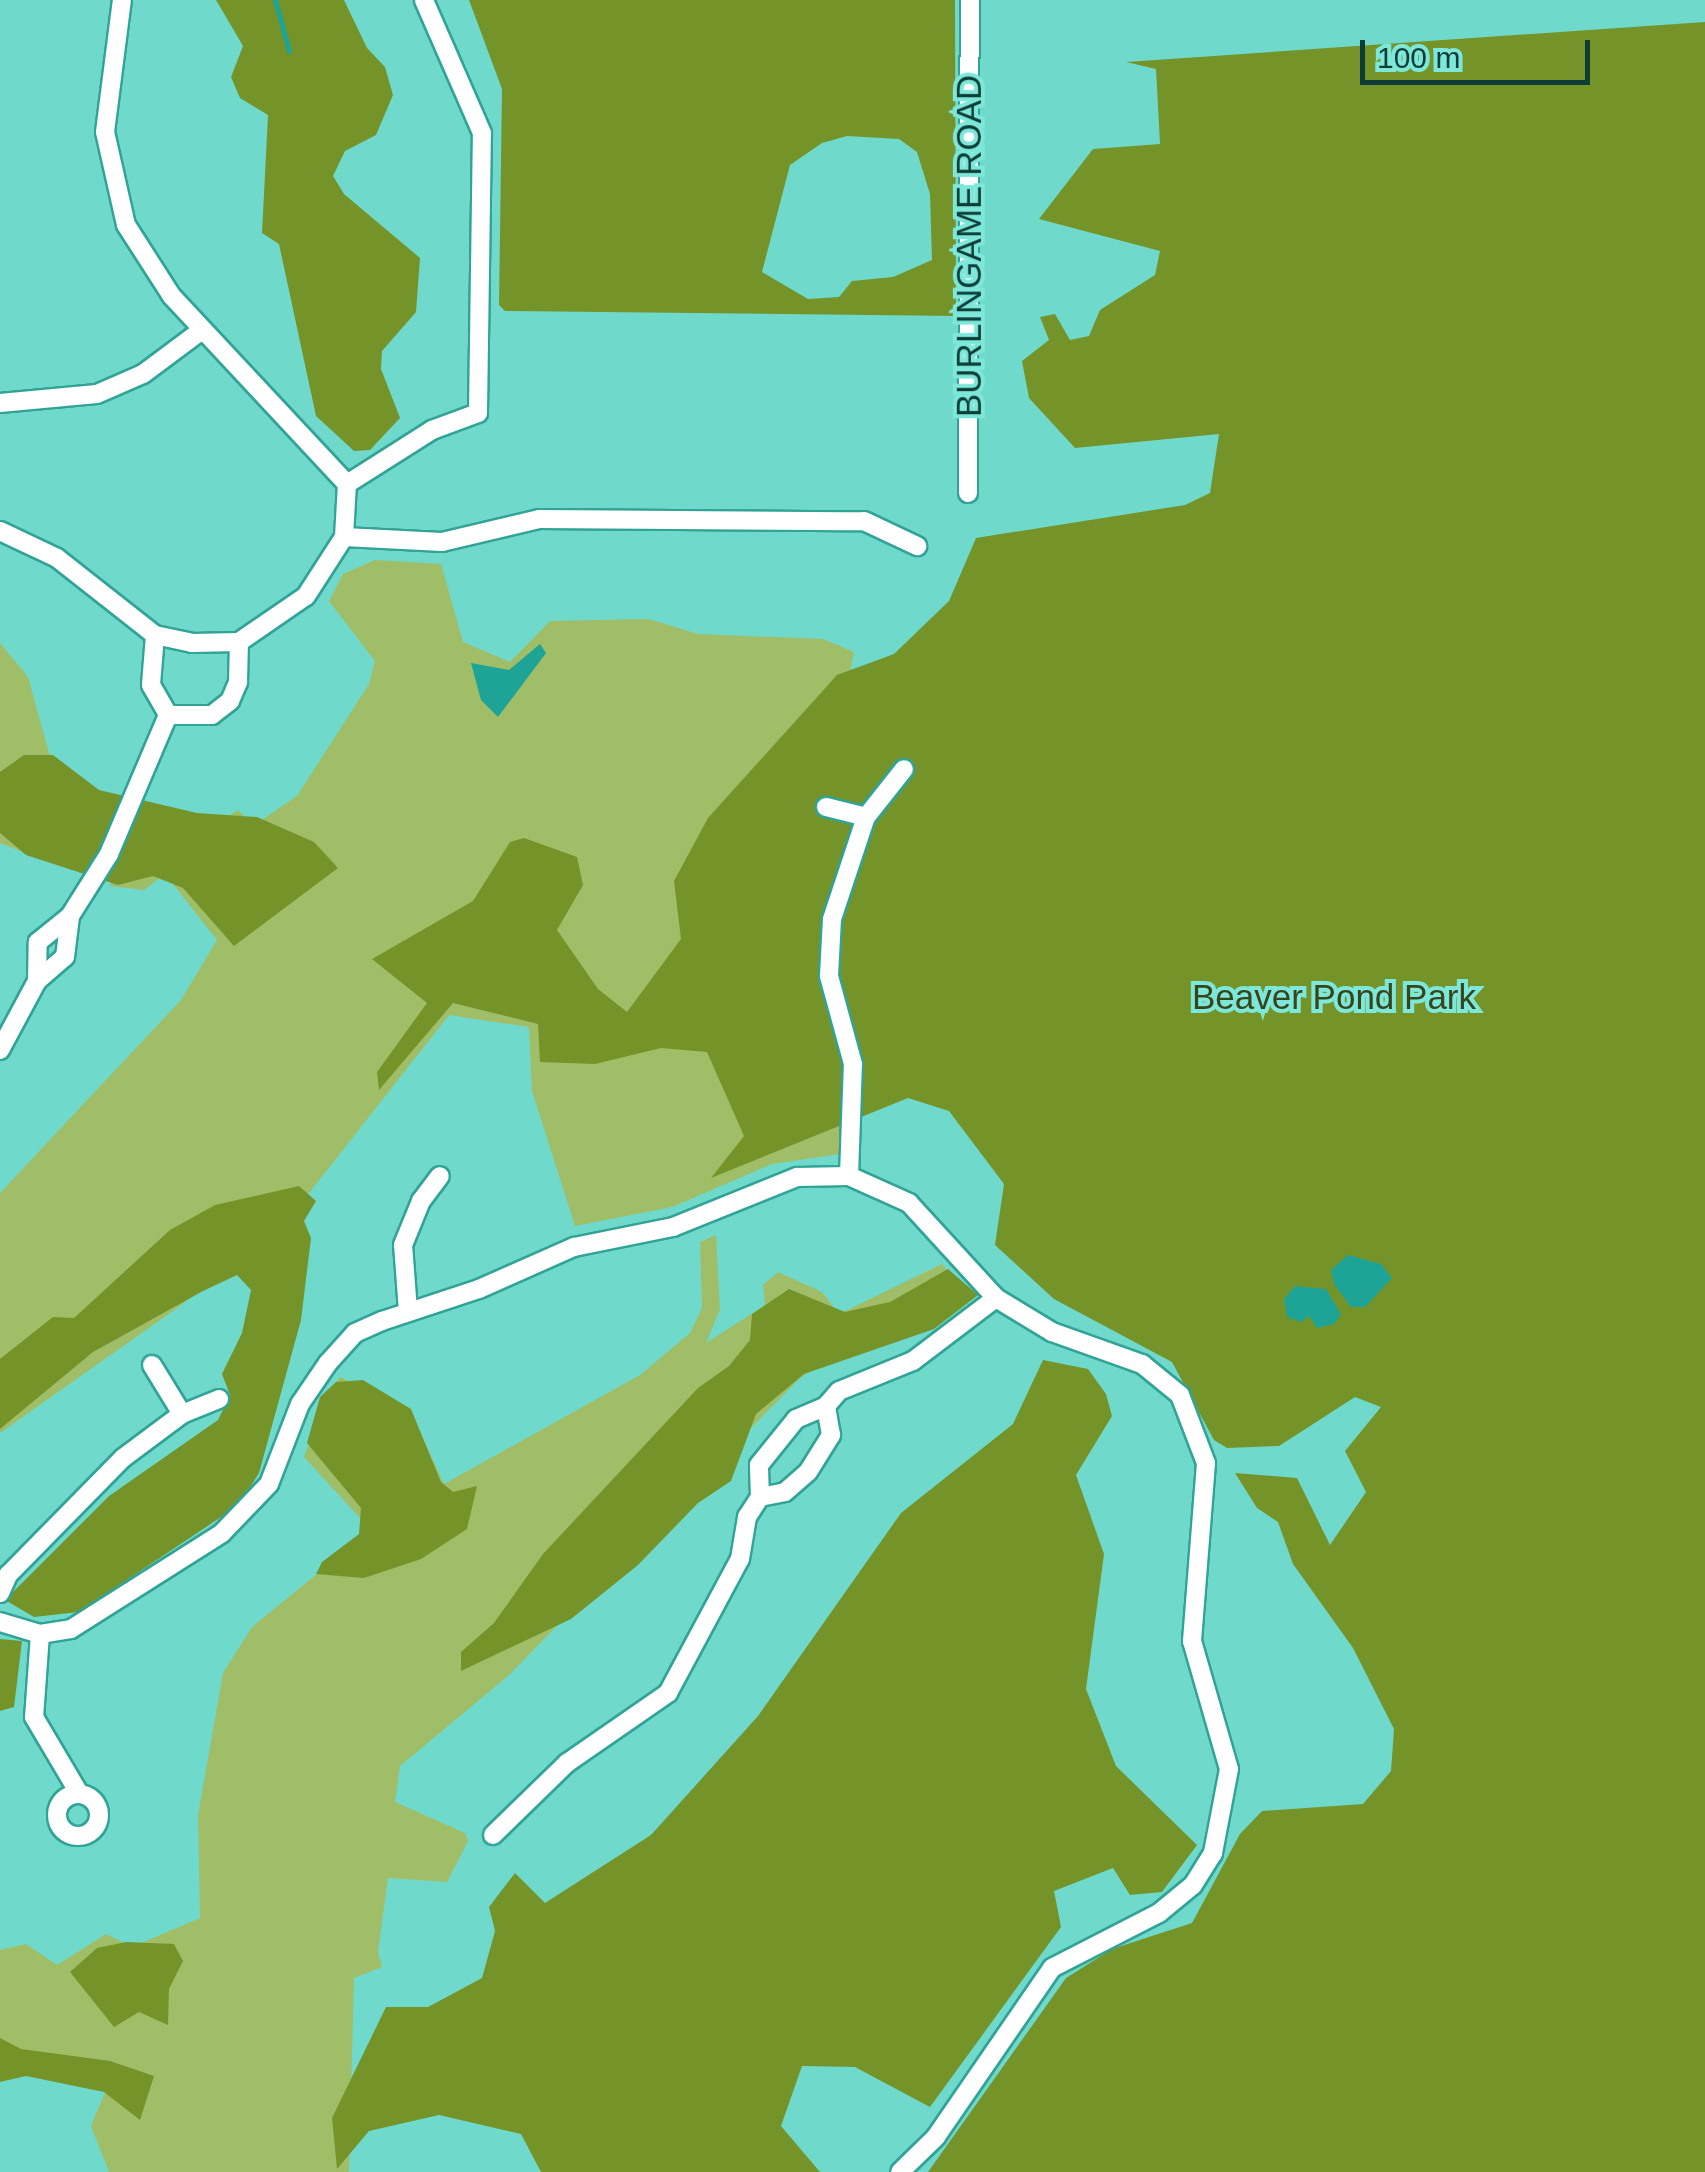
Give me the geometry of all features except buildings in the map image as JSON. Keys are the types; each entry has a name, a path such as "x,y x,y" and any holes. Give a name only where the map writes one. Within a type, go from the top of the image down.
{"street":[{"path":"0,531 57,558 155,634 239,642 306,596 344,537 346,484 146,264 114,192 105,132 122,0"},
{"path":"346,484 432,430 478,413 482,134 424,0"},
{"name":"BURLINGAME ROAD","path":"968,493 970,0"},
{"path":"0,403 97,394 143,374 202,330"},
{"path":"344,537 442,542 539,518 864,521 917,546"},
{"path":"155,634 151,685 168,714"},
{"path":"168,714 212,715 230,701 240,668 239,642"},
{"path":"36,981 38,942 70,916 109,854 168,714"},
{"path":"849,1176 855,1106 847,1026 829,976 834,907 866,817 904,770"},
{"path":"826,806 866,817"},
{"path":"0,1050 36,981 65,957 70,916"},
{"path":"408,1311 402,1245 421,1201 440,1176"},
{"path":"0,1622 40,1634 100,1614 222,1533 268,1484 300,1404 328,1363 355,1334 408,1311 442,1304 574,1247 674,1227 798,1177 849,1176 909,1204 996,1298 1052,1332 1142,1364 1180,1395 1206,1463 1192,1641 1224,1747 1228,1802 1213,1853 1192,1885 1160,1913 1052,1968 924,2153 900,2172"},
{"path":"493,1835 567,1764 668,1693 740,1559 747,1516 760,1497 758,1465 796,1419 826,1406 839,1391 912,1360 996,1298"},
{"path":"152,1365 182,1414"},
{"path":"0,1593 8,1575 102,1478 182,1414 219,1399"},
{"path":"760,1497 785,1492 808,1472 831,1434 826,1406"},
{"path":"40,1634 34,1717 78,1793"}],"green space":[{"path":"216,0 344,0 367,48 385,67 393,95 376,135 345,151 333,176 344,194 420,258 416,312 382,351 381,369 400,418 370,450 354,451 316,416 279,244 262,233 268,115 240,98 231,77 243,46"},
{"path":"469,0 955,0 956,316 505,311 499,305 502,89","holes":["847,136 899,139 917,152 930,194 932,260 893,277 852,281 839,297 808,299 762,272 790,165 822,143"]},
{"name":"Beaver Pond Park","path":"1705,22 1705,2172 928,2172 1066,1978 1112,1949 1192,1923 1240,1834 1262,1811 1363,1804 1391,1771 1394,1729 1353,1648 1293,1564 1278,1522 1257,1508 1235,1473 1297,1478 1330,1545 1366,1492 1345,1451 1381,1407 1355,1397 1279,1446 1227,1448 1214,1440 1172,1362 1054,1299 995,1245 1004,1184 949,1111 908,1098 711,1178 744,1136 707,1052 661,1048 595,1064 540,1062 538,1024 453,1003 379,1090 377,1072 427,1003 372,959 473,901 510,842 524,838 577,857 583,885 557,930 598,989 627,1012 681,939 674,881 708,818 837,675 894,654 949,601 976,538 1185,505 1210,493 1219,434 1075,448 1029,398 1022,361 1049,340 1040,317 1055,314 1070,340 1089,336 1100,310 1155,275 1160,251 1039,219 1093,149 1160,144 1156,69 1126,62"},
{"path":"375,560 441,564 463,642 510,662 550,621 649,619 698,634 823,639 854,652 820,832 847,1153 772,1164 672,1207 575,1226 532,1091 529,1027 449,1015 302,1202 180,1306 0,1433 0,1193 181,1000 217,940 165,874 144,890 110,886 146,808 187,842 238,810 253,826 297,796 369,684 375,661 329,601 343,574"},
{"path":"0,643 28,677 51,760 57,865 0,843"},
{"path":"24,755 53,755 99,790 197,813 257,817 314,842 338,868 234,946 183,888 153,876 118,885 26,855 0,833 0,772"},
{"path":"299,1186 316,1201 304,1221 311,1238 301,1320 259,1473 239,1505 79,1612 34,1617 5,1600 109,1496 218,1420 230,1395 222,1374 242,1333 251,1290 237,1275 203,1291 93,1352 0,1429 0,1359 53,1317 74,1318 170,1230 215,1205"},
{"path":"716,1235 720,1309 706,1343 765,1305 763,1285 778,1272 822,1292 839,1314 942,1264 952,1276 800,1378 508,1676 400,1766 395,1802 465,1833 468,1841 447,1882 388,1878 378,1951 382,1967 354,1978 349,2172 109,2172 91,2126 111,2078 0,2062 0,1950 26,1944 57,1965 106,1934 132,1947 200,1918 198,1815 223,1673 252,1627 371,1530 304,1457 331,1389 340,1377 410,1411 444,1484 640,1375 690,1333 702,1308 700,1242"},
{"path":"948,1269 978,1295 934,1329 804,1374 756,1414 731,1481 698,1503 638,1565 571,1619 461,1671 461,1652 494,1623 543,1554 698,1388 729,1366 750,1340 752,1314 789,1289 845,1312 890,1302"},
{"path":"1043,1360 1088,1369 1106,1394 1112,1416 1076,1475 1104,1554 1086,1689 1116,1766 1197,1845 1162,1892 1130,1895 1113,1868 1054,1891 1061,1927 930,2107 855,2067 802,2066 781,2126 820,2172 541,2172 521,2134 439,2115 369,2131 337,2169 332,2118 386,2007 428,2007 482,1978 495,1931 489,1907 515,1873 545,1903 651,1835 758,1716 901,1513 1013,1424"},
{"path":"363,1380 411,1409 441,1482 453,1492 477,1486 467,1529 421,1559 364,1578 316,1574 322,1562 359,1534 361,1508 307,1443 320,1397 336,1382"},
{"path":"0,1639 22,1641 14,1707 0,1711"},
{"path":"126,1942 174,1944 183,1961 169,1989 168,2025 139,2012 114,2027 70,1972 97,1948"},
{"path":"0,2038 21,2049 110,2061 154,2076 140,2120 104,2092 26,2076 0,2082"}],"water":[{"path":"540,644 546,653 498,717 481,700 471,663 509,670"},
{"path":"1348,1255 1381,1264 1392,1278 1365,1307 1351,1307 1334,1284 1331,1270"},
{"path":"1295,1286 1326,1289 1341,1314 1334,1324 1317,1328 1309,1316 1301,1322 1287,1317 1284,1299"}],"waterway":[{"path":"275,0 289,51"}]}
